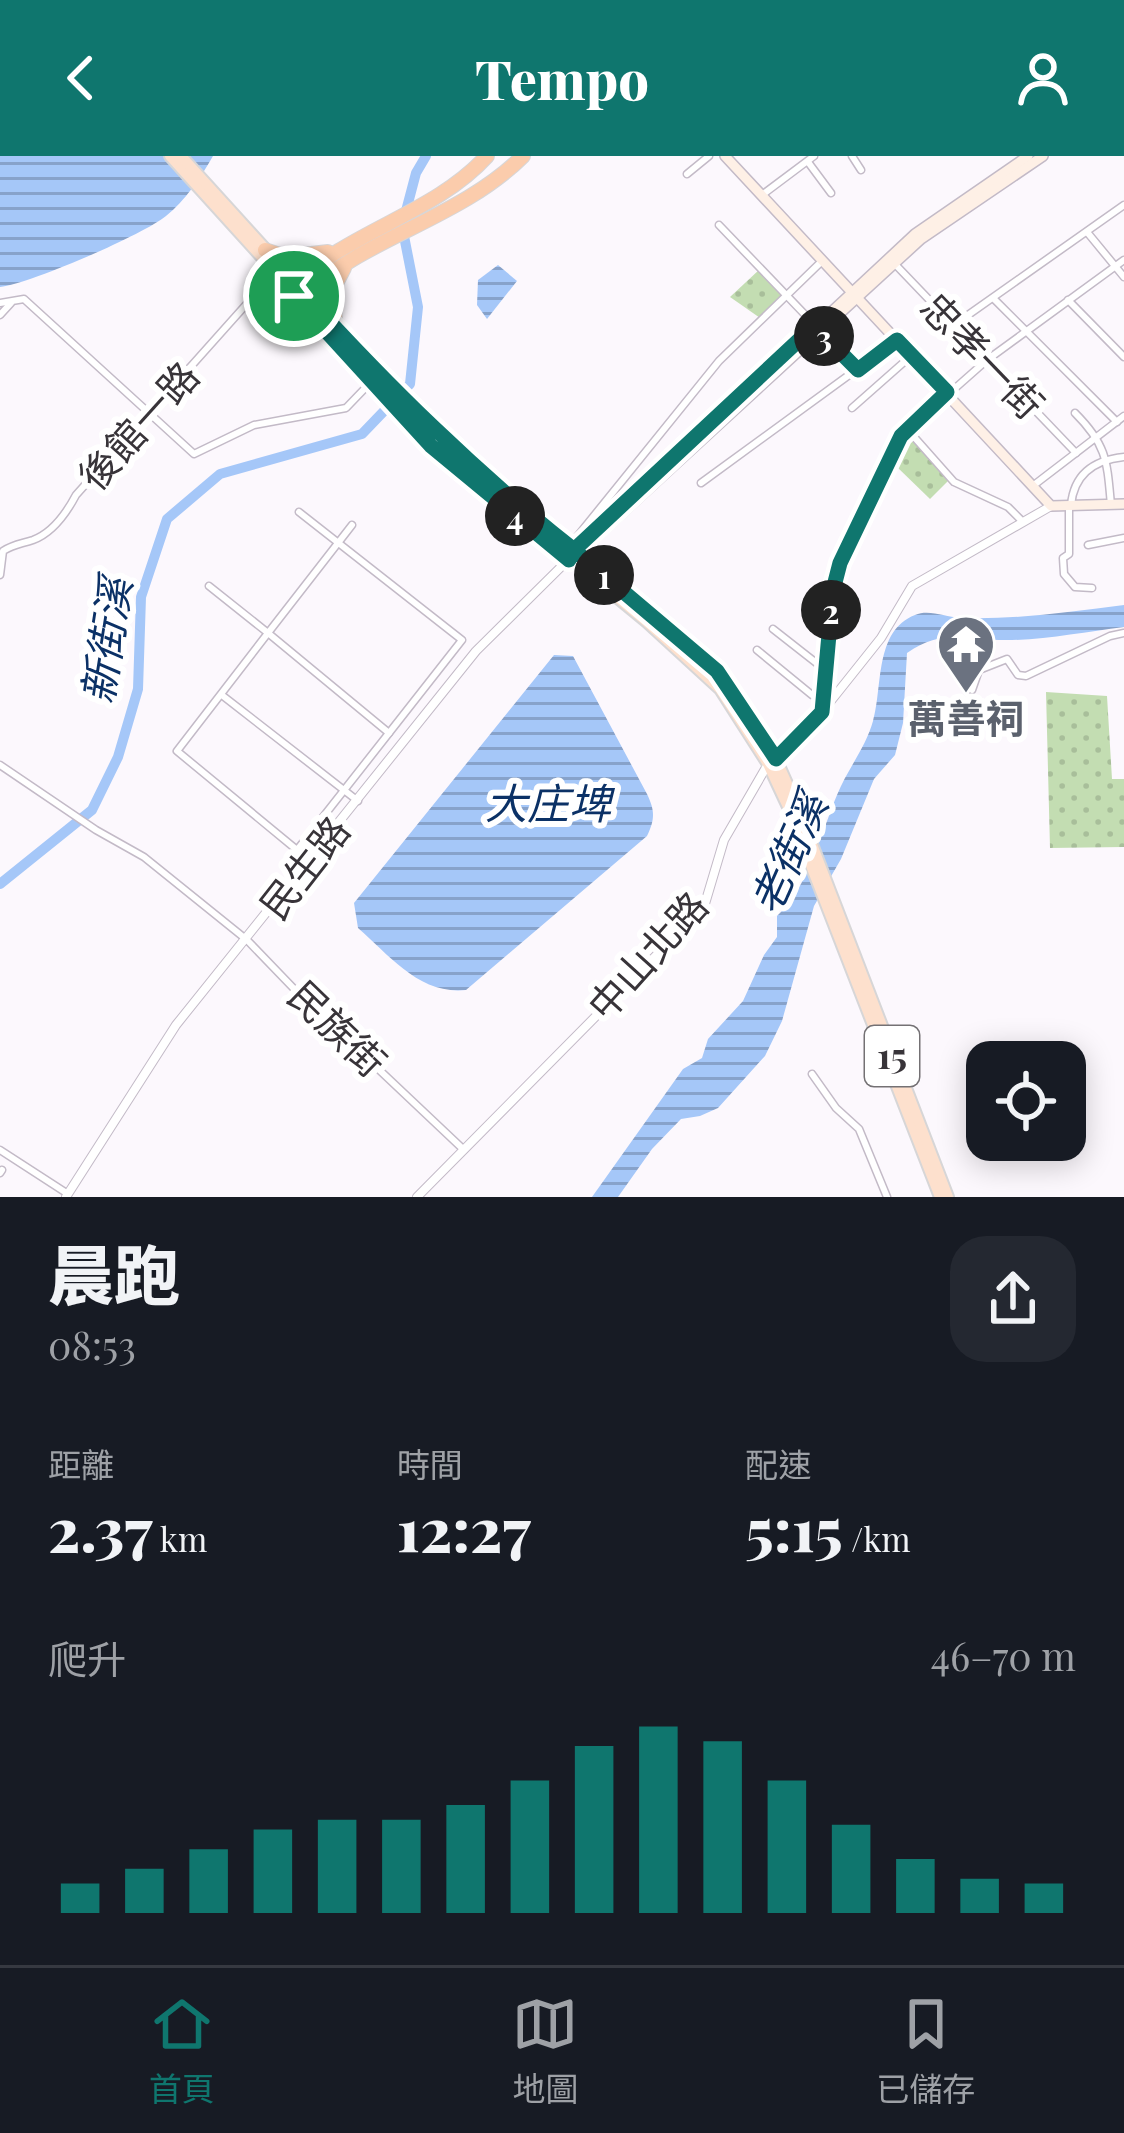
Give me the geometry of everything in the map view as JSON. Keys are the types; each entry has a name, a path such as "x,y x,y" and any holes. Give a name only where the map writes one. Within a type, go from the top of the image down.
{"highway":[{"path":"376,238 454,187 487,156"},
{"path":"297,291 348,252 474,195 523,156"},
{"path":"265,250 286,257 348,252"},
{"path":"336,330 332,291 348,252"}],"main road":[{"name":"15","path":"170,156 336,330 374,378"},
{"name":"15","path":"181,156 265,250 277,270"},
{"path":"891,261 915,233 1028,156"},
{"path":"891,261 1042,156"},
{"path":"731,158 1051,506 1124,504"},
{"name":"民生路","path":"574,555 891,261"},
{"name":"15","path":"297,291 424,430 717,671 772,761 793,808 944,1197"}],"street":[{"path":"687,174 709,156"},
{"path":"852,156 861,170"},
{"path":"762,195 811,159 831,193"},
{"path":"951,327 1124,205"},
{"path":"719,225 858,370"},
{"path":"1087,232 1124,278"},
{"path":"822,712 836,574 907,430 987,359 1124,260"},
{"path":"574,555 576,538 719,361 822,261"},
{"name":"忠孝一街","path":"891,261 1076,454"},
{"name":"後館一路","path":"0,575 2,549 33,540 62,517 76,495 277,270"},
{"path":"993,298 1120,419 1034,485"},
{"path":"0,303 24,299 194,454 254,425 346,408 374,378"},
{"path":"1068,300 1124,357"},
{"path":"0,315 11,303"},
{"path":"700,483 897,340"},
{"path":"852,408 912,355"},
{"path":"1075,413 1097,436 1107,458 1111,505"},
{"path":"907,430 954,482 1008,507 1023,522"},
{"path":"1092,588 1075,587 1064,574 1076,481 1107,458 1124,457"},
{"name":"中山北路","path":"417,1197 704,907 724,840 772,761 822,712 881,638 912,586 1051,506"},
{"path":"299,512 476,652"},
{"path":"352,525 177,751 297,850 462,640"},
{"path":"1088,545 1124,538"},
{"name":"民生路","path":"67,1196 176,1025 476,652 574,555"},
{"path":"209,586 389,733"},
{"path":"773,629 824,669"},
{"path":"972,690 979,670 1007,659 1018,675 1026,676 1124,633"},
{"path":"757,650 812,695 821,696"},
{"path":"222,695 358,801"},
{"name":"民族街","path":"0,765 144,857 247,940 464,1150"},
{"path":"812,1074 836,1108 860,1130 887,1197"},
{"path":"0,1150 67,1196"}],"green space":[{"path":"760,269 786,297 763,320 730,297"},
{"path":"910,436 950,479 930,499 897,467 904,440"},
{"path":"1046,692 1107,696 1112,779 1124,779 1124,847 1050,848"}],"water":[{"path":"0,156 213,156 186,196 153,224 59,268 0,287"},
{"path":"498,265 517,281 487,319 477,305 478,280"},
{"path":"1124,605 1124,627 1030,639 942,638 907,653 903,723 895,755 874,779 841,859 814,906 782,1021 765,1056 718,1108 681,1119 652,1149 618,1197 592,1197 683,1069 702,1058 708,1039 743,1001 777,937 777,916 797,891 870,731 886,647 902,623 926,613 1001,618"},
{"name":"大庄埤","path":"554,655 573,656 652,805 650,830 466,990 434,986 407,971 358,928 354,903"}],"waterway":[{"name":"新街溪","path":"0,884 92,810 118,757 138,689 141,597 167,519 220,474 362,434 410,384 418,307 402,226 416,173 426,156"}],"place":[{"name":"萬善祠","path":"966,695"}],"route":[{"path":"294,296 304,294 415,414 508,498 574,550 717,671 776,759 822,712 833,590 840,563 901,436 947,392 897,340 858,370 814,326 574,550 569,560 431,446 294,296"}],"water label":[{"name":"老街溪","path":"789,854"}]}
